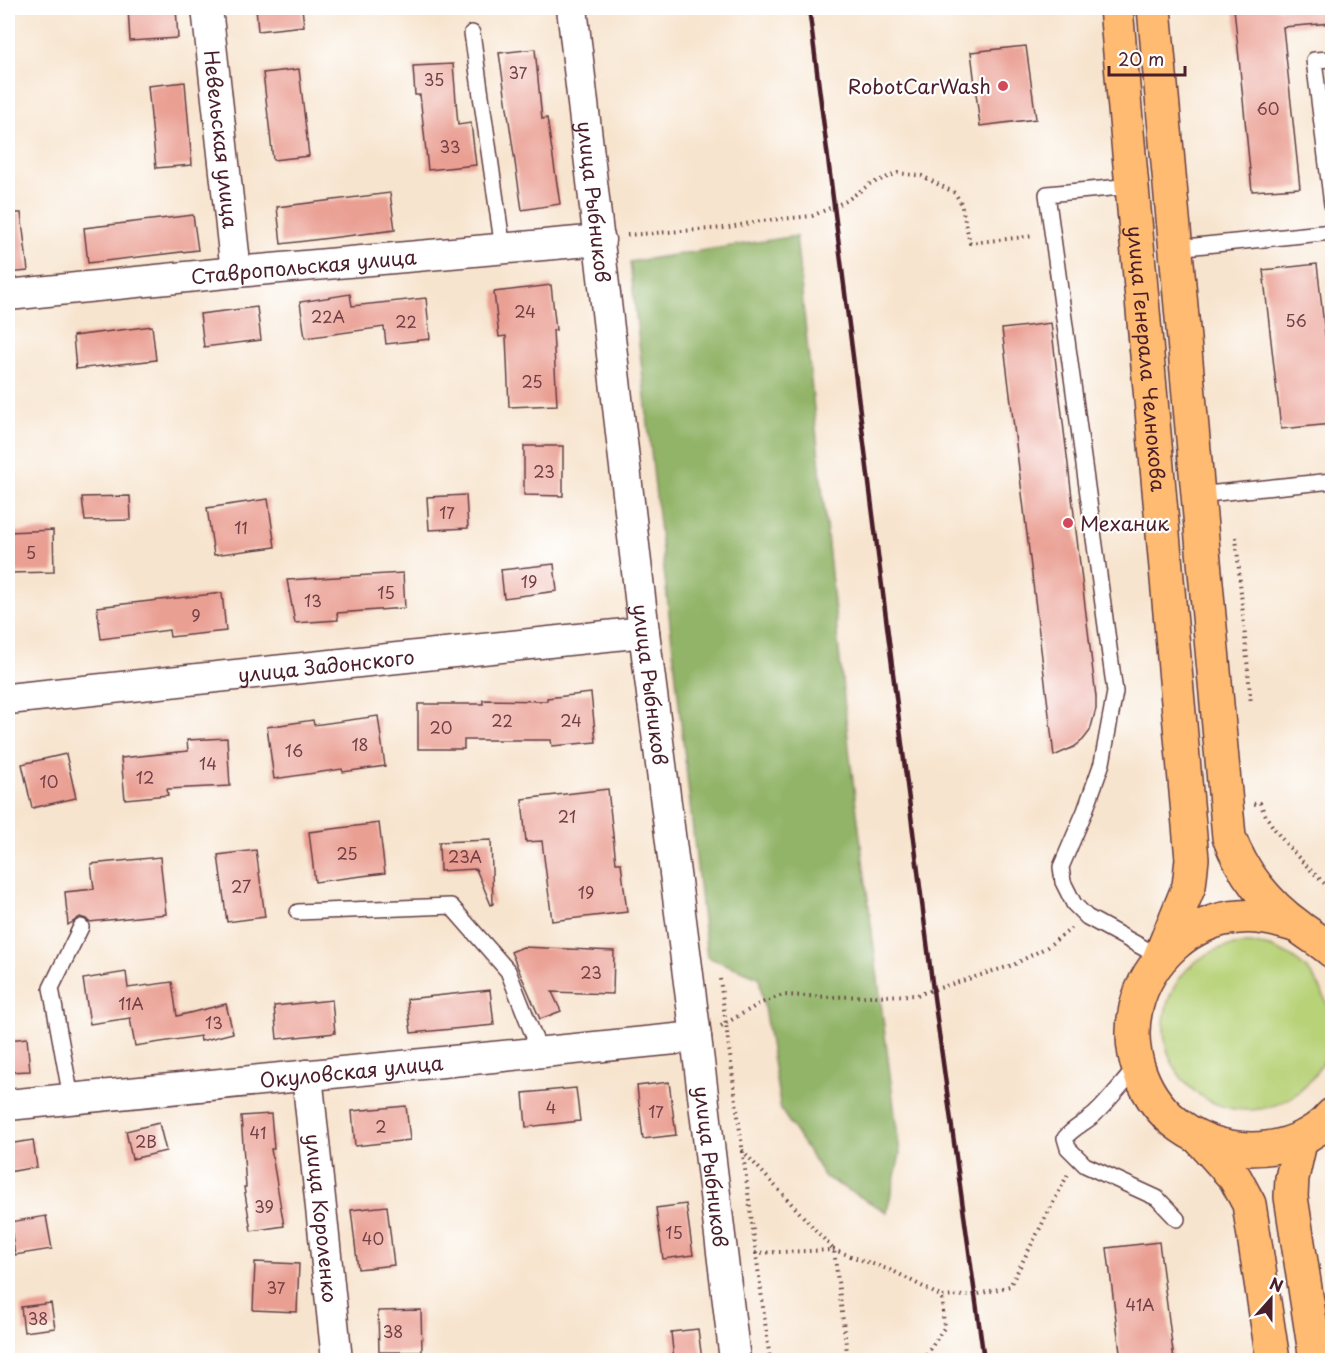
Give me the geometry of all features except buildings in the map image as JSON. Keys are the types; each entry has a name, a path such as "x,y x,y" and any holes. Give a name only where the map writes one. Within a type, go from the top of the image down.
{"main road":[{"name":"улица Генерала Челнокова","path":"1116,8 1192,859 1189,886 1160,957 1143,985 1136,1005 1132,1026 1137,1067 1152,1098 1162,1112 1201,1140 1233,1149 1266,1149 1301,1138 1332,1115"},
{"name":"улица Генерала Челнокова","path":"1154,8 1229,837 1236,856 1248,877 1297,926"},
{"name":"улица Генерала Челнокова","path":"1160,957 1182,937 1209,923 1238,916 1268,918 1297,926 1316,937 1332,951"},
{"path":"1301,1138 1292,1178 1291,1197 1316,1360"},
{"name":"улица Генерала Челнокова","path":"1201,1140 1235,1178 1249,1204 1273,1360"}],"street":[{"name":"Невельская улица","path":"207,8 236,272"},
{"name":"улица Рыбников","path":"572,8 644,632 735,1360"},
{"name":"Ставропольская улица","path":"8,295 236,272 600,240"},
{"name":"улица Задонского","path":"8,699 644,632"},
{"name":"Окуловская улица","path":"8,1105 696,1036"},
{"name":"улица Короленко","path":"307,1075 337,1360"}],"lane":[{"path":"472,33 503,249"},
{"path":"1332,59 1314,60 1332,205"},
{"path":"1132,186 1047,194 1114,692 1102,763 1061,867 1063,882 1074,904 1087,917 1160,957"},
{"path":"1176,248 1332,232"},
{"path":"1197,495 1332,481"},
{"path":"298,912 451,906 508,971 540,1052"},
{"path":"71,1098 51,988 81,927"},
{"path":"1137,1067 1097,1112 1065,1138 1068,1148 1084,1165 1157,1198 1177,1219"}],"path":[{"path":"600,240 635,233 724,228 761,221 812,216 846,201 870,184 898,173 922,176 955,194 961,203 970,243 1052,234"},
{"path":"1236,537 1251,704"},
{"path":"1260,804 1266,819 1332,891"},
{"path":"696,1036 725,1024 761,1003 783,995 831,997 917,994 933,990 1013,965 1047,947 1087,917"},
{"path":"720,979 770,1360"},
{"path":"742,1149 834,1250 848,1360"},
{"path":"755,1253 834,1250 895,1272 942,1297 975,1294 1010,1286 1077,1156"},
{"path":"923,1360 944,1328 942,1297"}],"green space":[{"path":"796,236 850,757 900,1154 887,1212 825,1177 781,1110 759,977 707,957 630,262"},
{"path":"1247,944 1263,945 1279,950 1306,968 1324,995 1329,1011 1329,1043 1324,1059 1306,1086 1279,1104 1263,1109 1247,1110 1231,1109 1215,1104 1188,1086 1170,1059 1165,1043 1164,1027 1165,1011 1170,995 1188,968 1215,950 1231,945"}],"railway":[{"path":"809,8 933,990 984,1360"}],"place":[{"name":"RobotCarWash","path":"1003,86"},
{"name":"Механик","path":"1068,523"}]}
